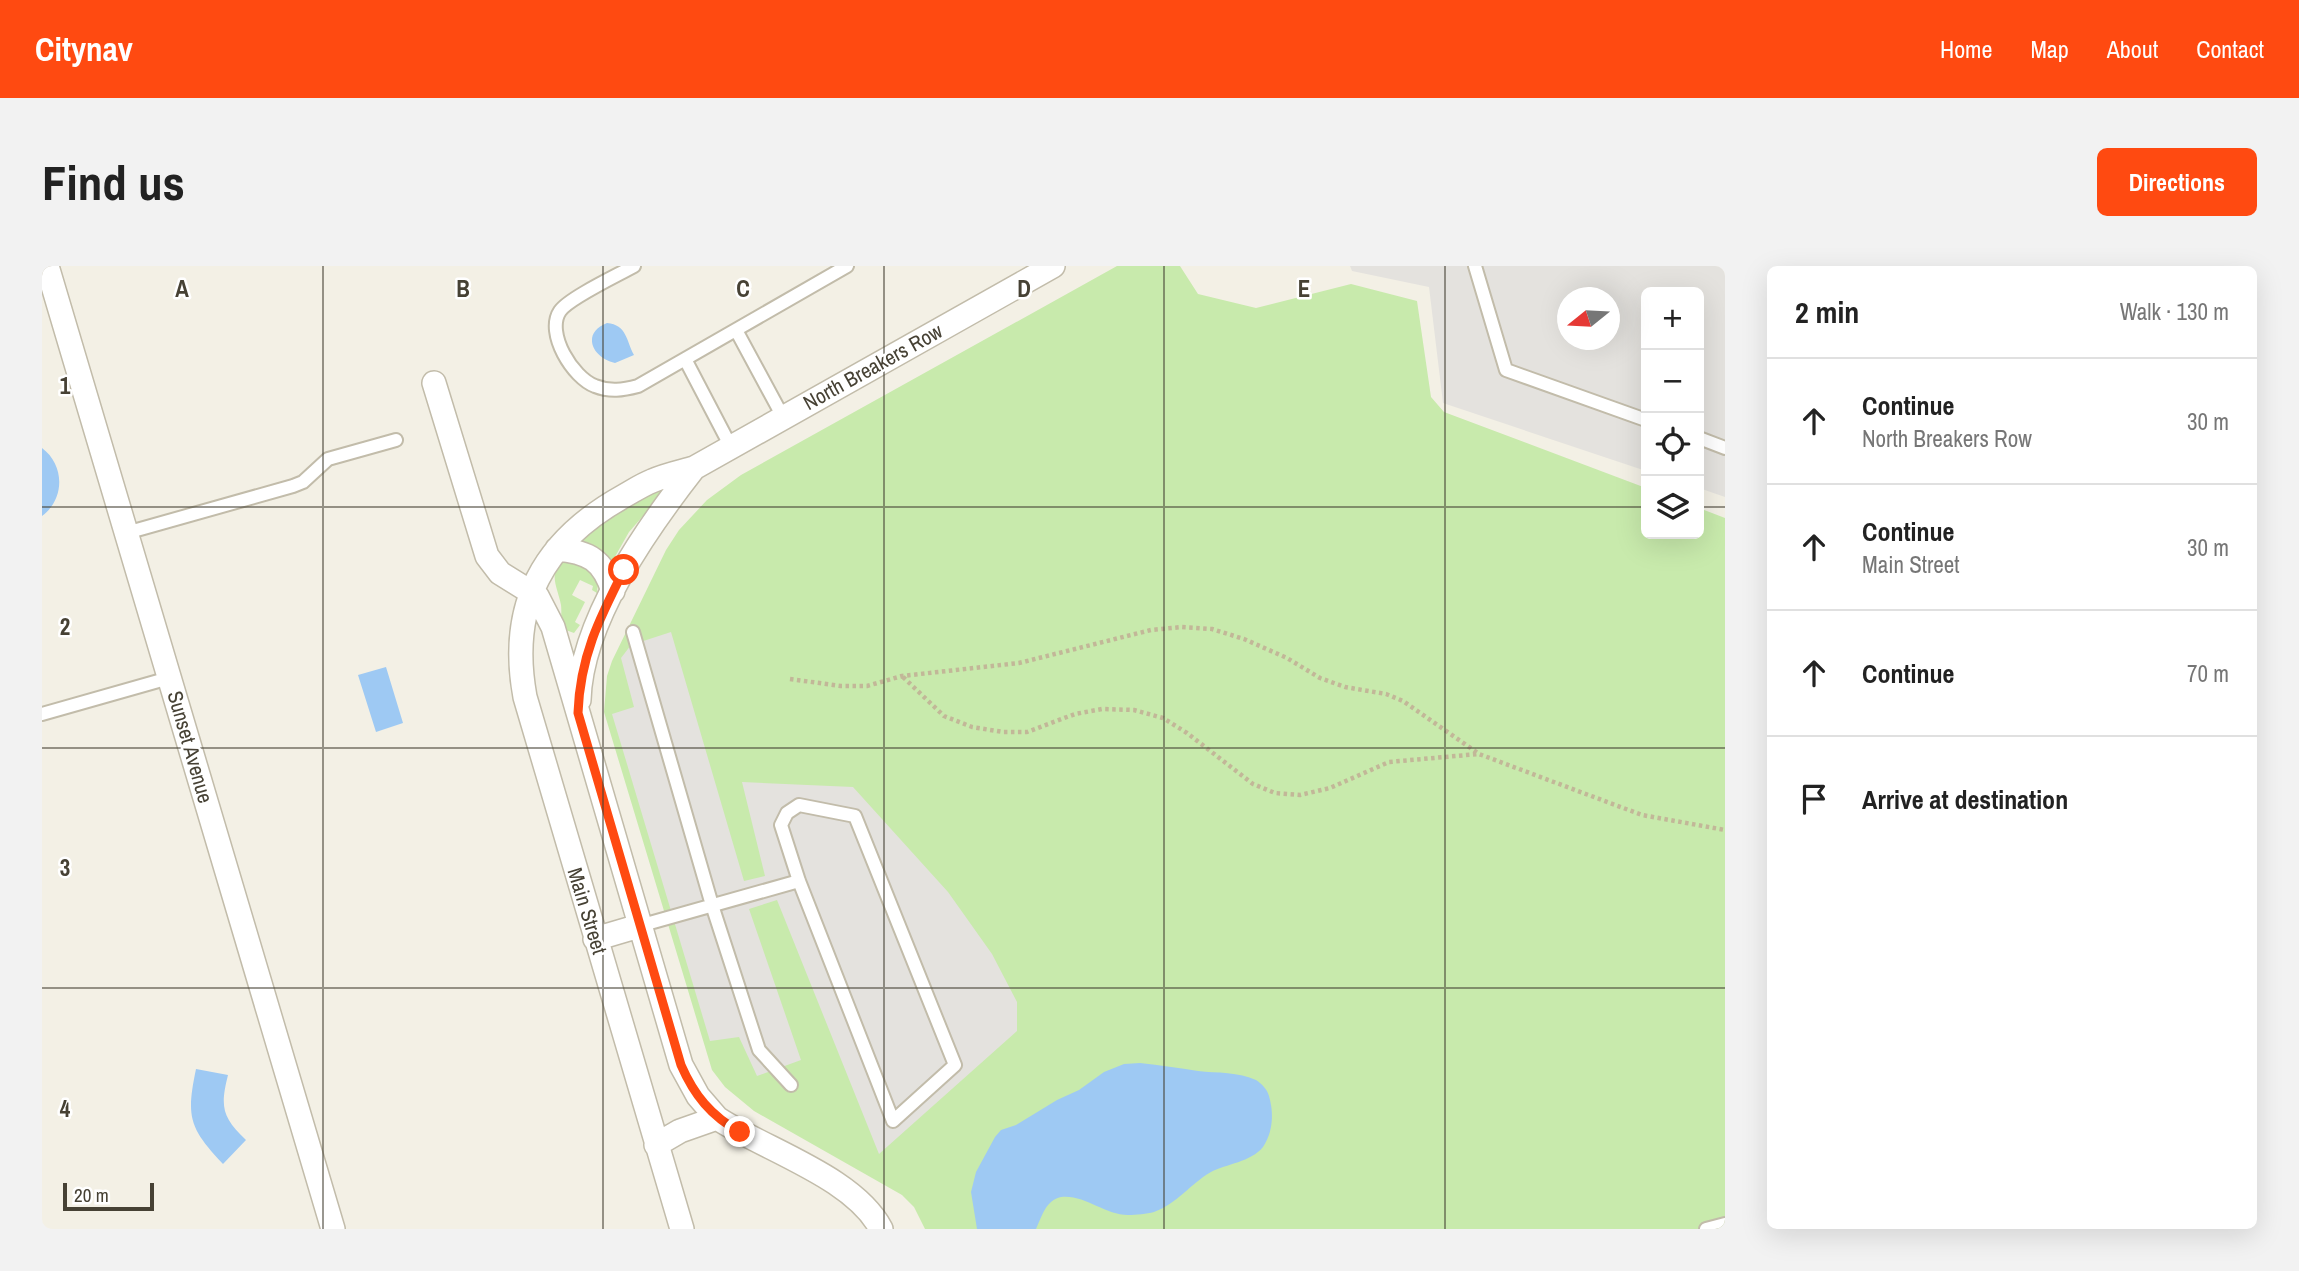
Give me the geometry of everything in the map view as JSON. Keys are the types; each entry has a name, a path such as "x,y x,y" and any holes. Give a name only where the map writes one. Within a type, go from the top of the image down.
{"street":[{"name":"Sunset Avenue","path":"47,266 332,1229"},
{"name":"North Breakers Row","path":"531,591 542,568 557,549 583,522 614,502 652,481 694,468 1053,266"},
{"path":"434,383 487,556 500,573 531,591 544,606 553,626 681,1065 693,1089 717,1118 838,1184 859,1200 881,1229"},
{"name":"North Breakers Row","path":"578,713 580,681 587,648 613,591 647,530 694,468"},
{"path":"557,549 578,551 592,558 605,572 613,591"},
{"name":"Main Street","path":"531,591 522,629 520,661 529,715 682,1229"},
{"path":"595,939 639,926"},
{"path":"656,1144 680,1131 717,1118"}],"lane":[{"path":"634,266 561,309 556,319 560,346 583,380 605,389 638,386 847,266"},
{"path":"1475,266 1506,370 1641,418"},
{"path":"736,330 783,417"},
{"path":"685,359 732,447"},
{"path":"126,533 293,486 309,478 328,458 396,440"},
{"path":"1704,440 1725,448"},
{"path":"634,632 712,905 759,1050 791,1085"},
{"path":"42,713 169,678"},
{"path":"799,805 855,816 956,1065 893,1121 799,881 782,825 787,813 799,805"},
{"path":"639,926 799,881"},
{"path":"1706,1229 1725,1224"}],"path":[{"path":"790,679 841,686 867,686 902,676 1019,663 1151,630 1182,627 1212,629 1244,639 1320,678 1345,687 1386,694 1403,701 1479,754 1642,815 1725,830"},
{"path":"902,676 944,716 972,727 1027,732 1075,714 1102,709 1133,710 1163,718 1253,784 1275,793 1300,795 1330,788 1389,762 1479,754"}],"green space":[{"path":"1117,266 1180,266 1198,294 1256,308 1351,284 1417,301 1431,397 1444,412 1641,486 1641,539 1704,539 1704,510 1725,518 1725,1229 925,1229 914,1207 902,1195 754,1111 725,1087 712,1070 604,712 607,676 612,661 666,550 679,530 707,500 741,475"},
{"path":"661,486 665,488 664,492 629,532 612,562 607,562 581,543 580,540 597,524"},
{"path":"568,559 587,563 598,583 597,593 592,590 593,586 580,580 572,595 585,602 575,622 580,625 574,633 563,629 555,579 557,568"}],"shaded area":[{"path":"1350,266 1725,266 1725,497 1704,490 1704,287 1641,287 1641,469 1443,403 1429,287 1352,271"},
{"path":"671,632 744,881 765,876 742,782 853,787 948,892 992,954 1017,1002 1017,1031 879,1154 777,900 749,909 801,1060 757,1076 739,1037 710,1041 612,714 634,707 621,658 631,645"}],"water":[{"path":"607,323 622,330 634,355 615,363 600,356 592,339 599,327"},
{"path":"42,448 55,463 59,482 55,501 42,516"},
{"path":"386,667 403,723 376,732 358,675"},
{"path":"1140,1063 1235,1074 1256,1080 1267,1091 1272,1109 1271,1129 1263,1147 1245,1159 1211,1172 1170,1204 1154,1212 1119,1214 1078,1199 1061,1197 1048,1205 1036,1229 977,1229 971,1192 976,1172 1001,1130 1016,1125 1079,1090 1104,1072 1124,1064"},
{"path":"196,1069 228,1075 224,1095 225,1111 232,1125 246,1140 223,1164 203,1141 193,1121 191,1099"}],"route":[{"path":"624,570 587,648 580,681 578,713 681,1065 706,1108 740,1132"}]}
